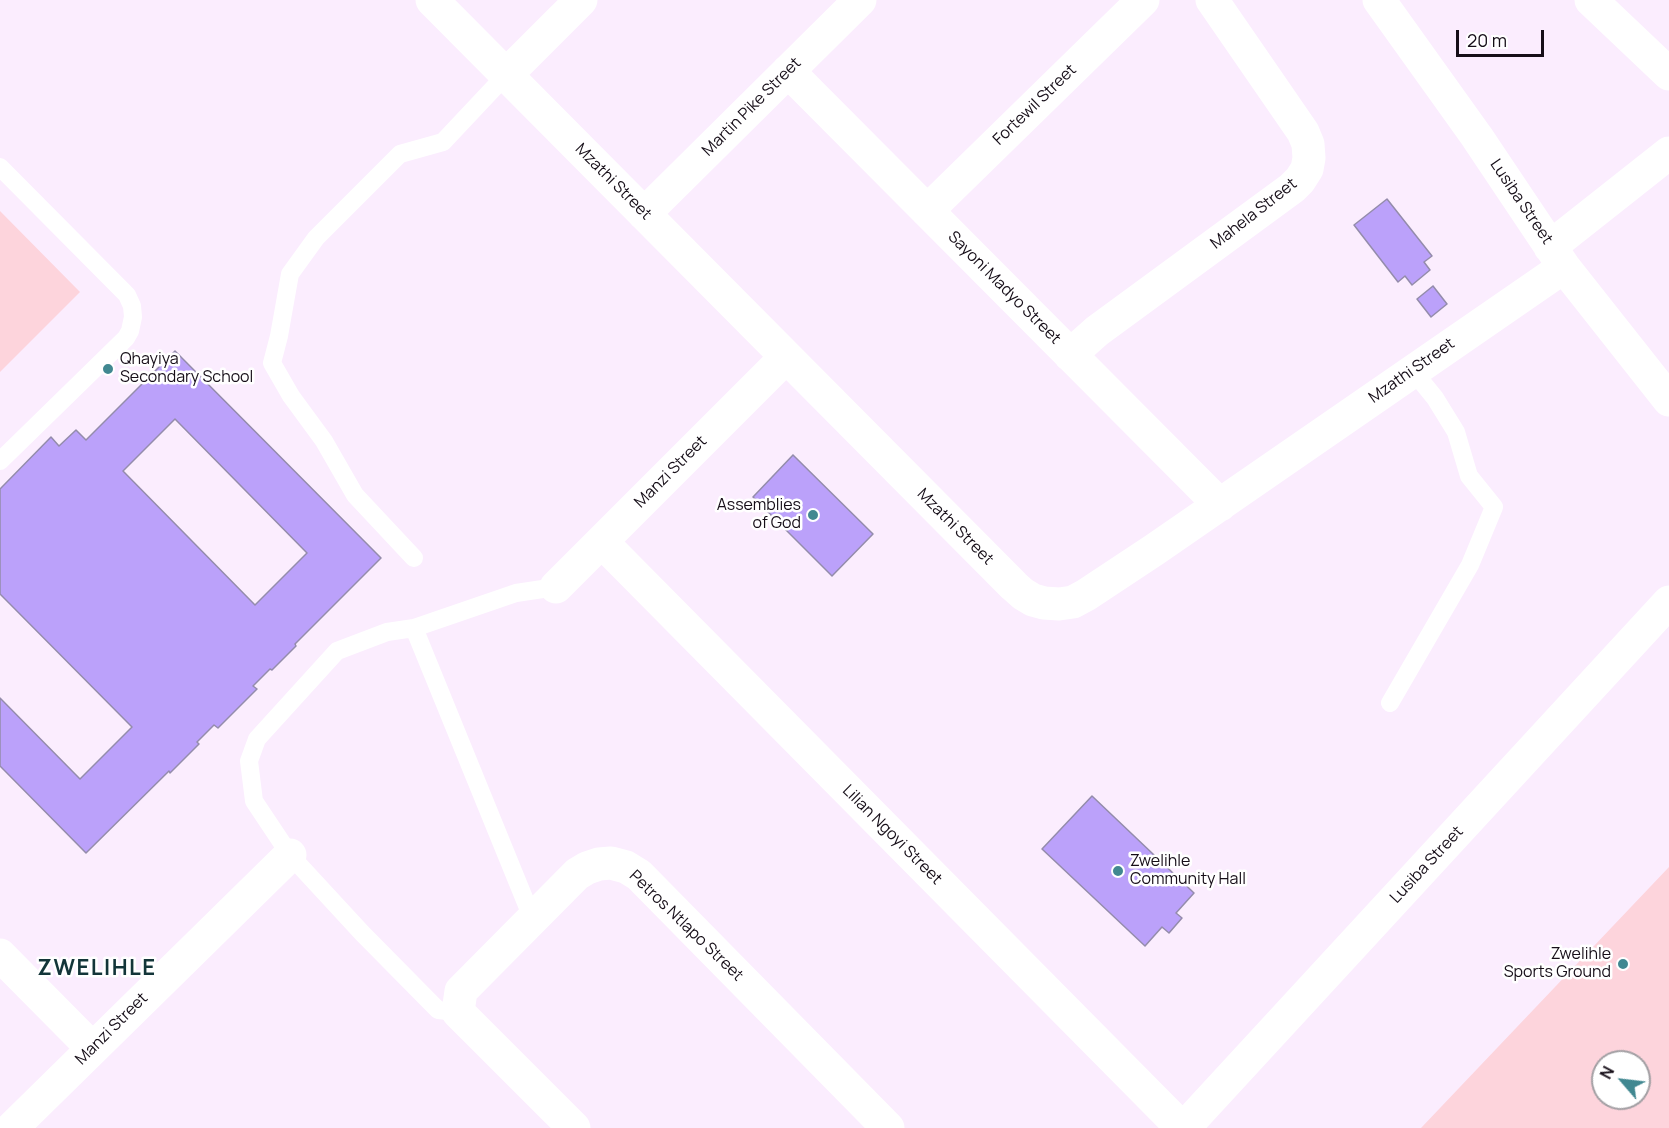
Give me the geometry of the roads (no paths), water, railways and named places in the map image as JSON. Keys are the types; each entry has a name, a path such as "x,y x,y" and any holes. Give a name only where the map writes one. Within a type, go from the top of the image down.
{"street":[{"name":"Mzathi Street","path":"432,0 1014,586 1033,600 1044,603 1073,602 1086,595 1413,371 1557,257 1669,153"},
{"path":"506,75 581,0"},
{"name":"Martin Pike Street","path":"645,214 860,0"},
{"name":"Fortewil Street","path":"927,211 1143,0"},
{"name":"Mahela Street","path":"1070,355 1097,331 1292,188 1306,169 1309,158 1308,144 1303,132 1212,0"},
{"name":"Lusiba Street","path":"1379,0 1477,137 1557,257 1669,400"},
{"path":"1591,0 1669,74"},
{"name":"Sayoni Madyo Street","path":"788,71 1220,505"},
{"name":"Manzi Street","path":"556,587 786,357"},
{"name":"Lilian Ngoyi Street","path":"602,542 1183,1128"},
{"name":"Lusiba Street","path":"1183,1128 1669,602"},
{"name":"Manzi Street","path":"12,1128 290,855"},
{"name":"Petros Ntlapo Street","path":"458,1012 461,991 577,874 599,864 611,863 626,867 633,871 888,1128"},
{"path":"0,955 92,1048"},
{"path":"458,1012 574,1128"}],"lane":[{"path":"414,558 355,495 324,441 291,396 272,363 290,274 316,238 400,154 443,142 506,75"},
{"path":"0,167 127,295 132,306 133,317 126,338 0,461"},
{"path":"1390,703 1470,565 1494,507 1469,476 1456,432 1436,398 1413,371"},
{"path":"458,1012 438,1010 290,855 254,801 249,761 257,739 337,651 387,632 414,628 516,593 556,587"},
{"path":"414,628 533,920"}],"place":[{"name":"Qhayiya Secondary School","path":"108,369"},
{"name":"Assemblies of God","path":"813,515"},
{"name":"Zwelihle Community Hall","path":"1118,871"},
{"name":"Zwelihle Sports Ground","path":"1623,964"}],"district":[{"name":"ZWELIHLE","path":"97,969"}]}
